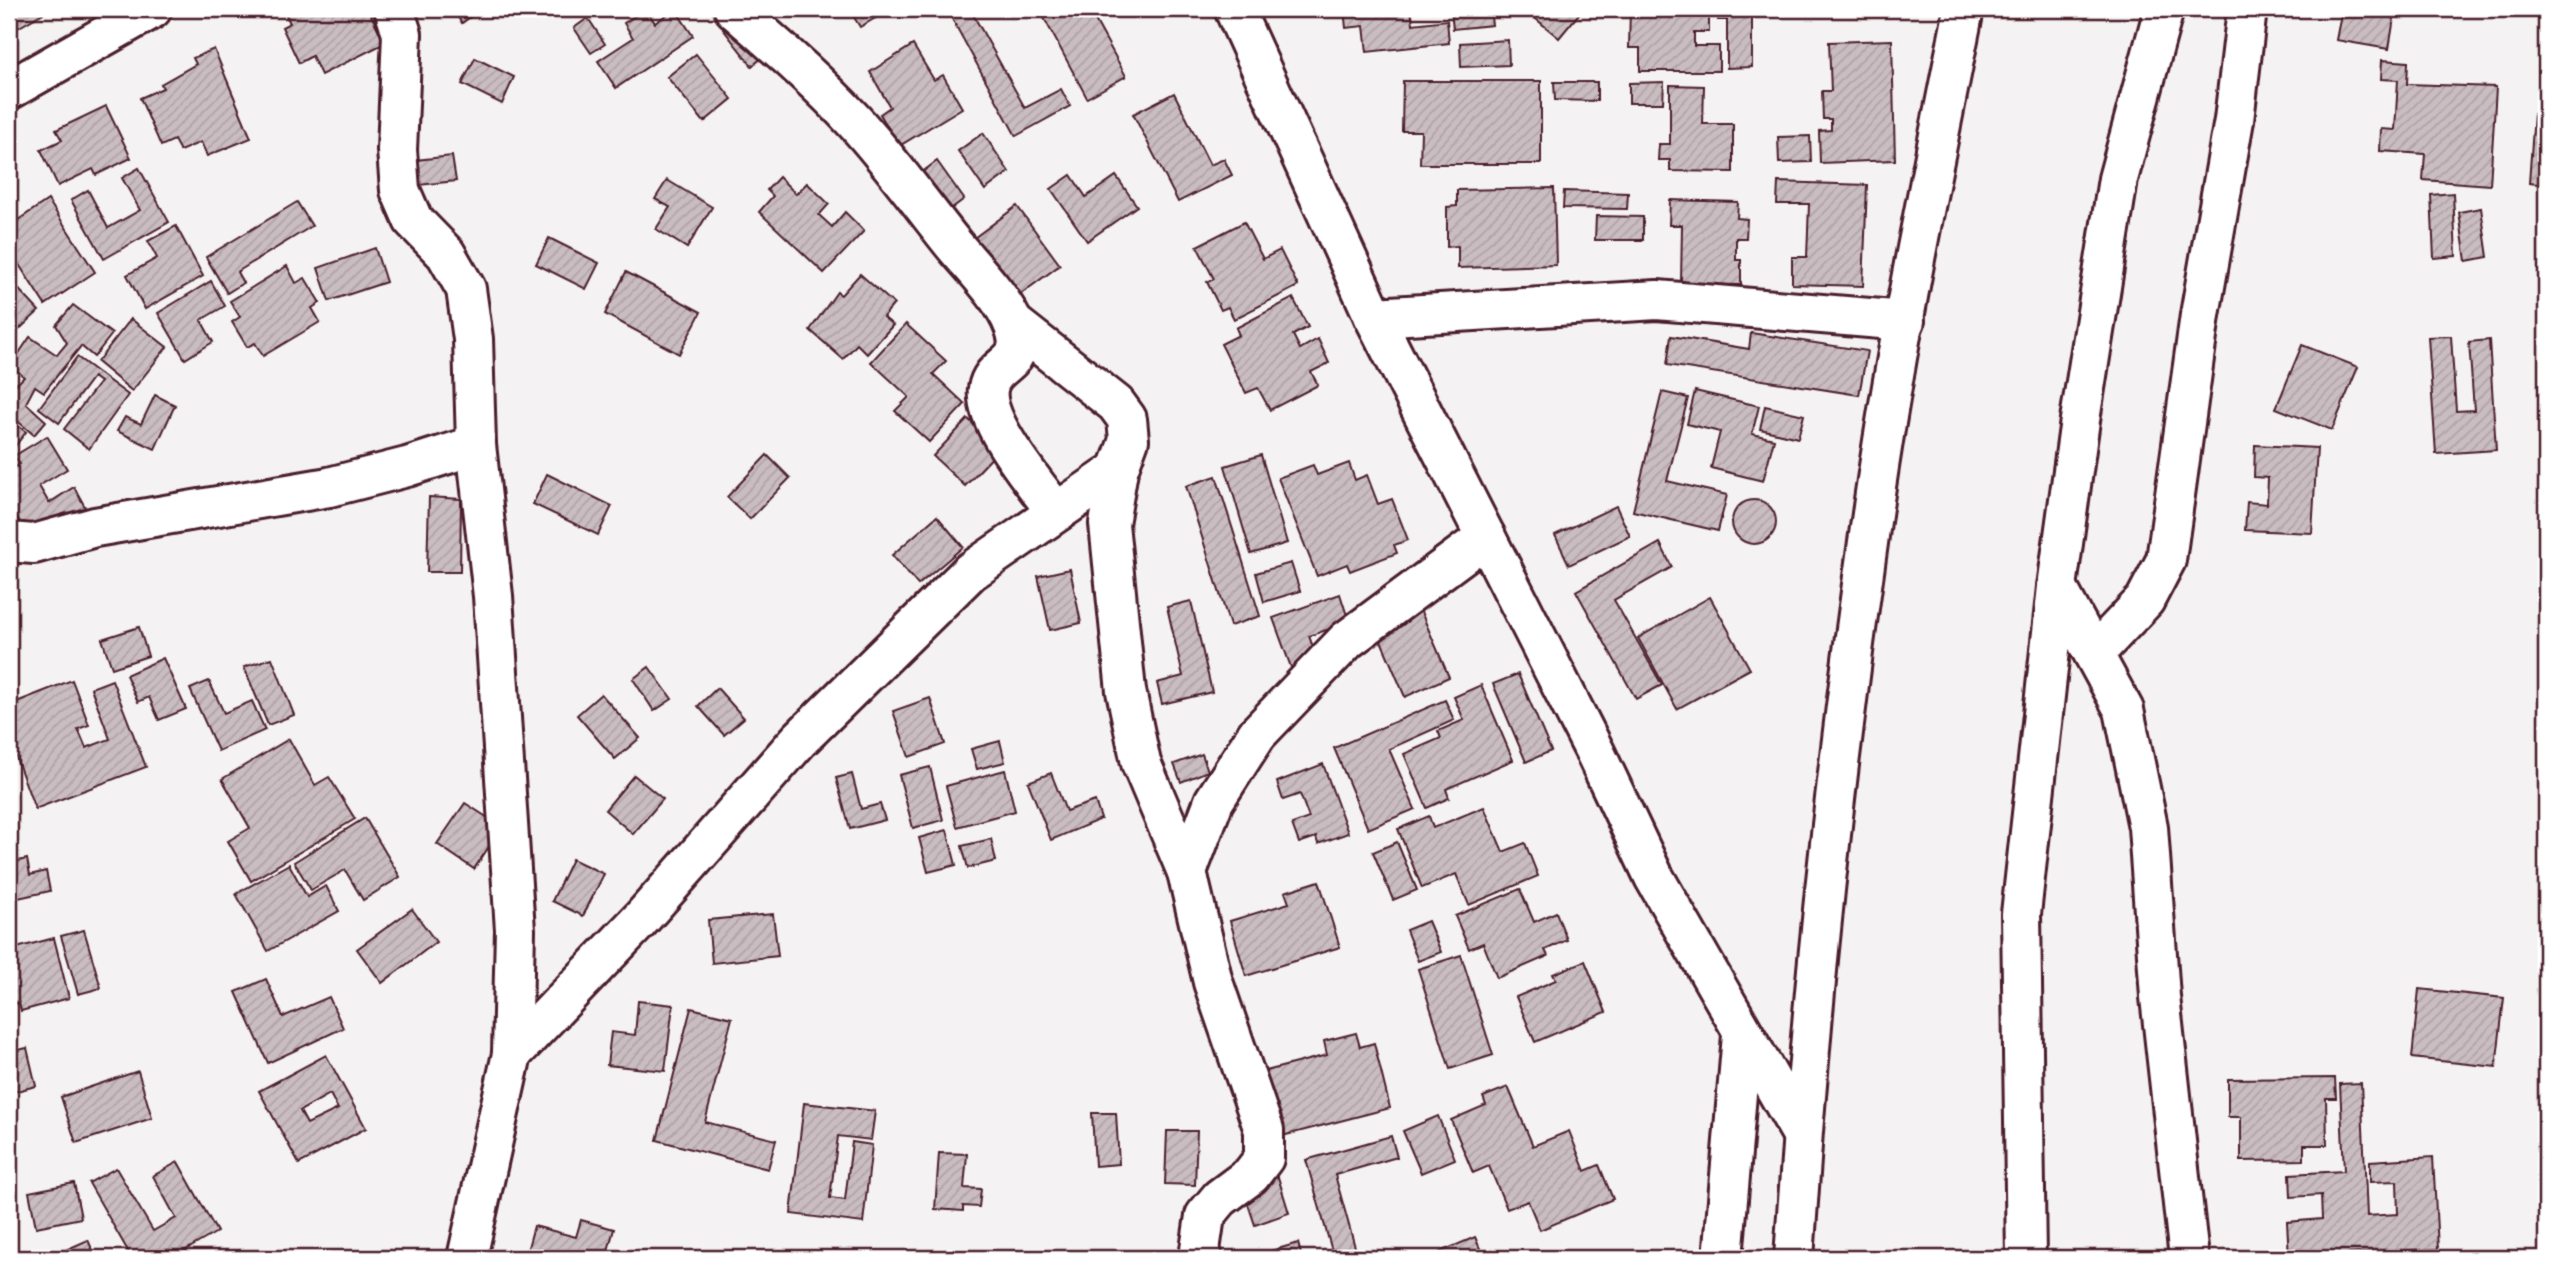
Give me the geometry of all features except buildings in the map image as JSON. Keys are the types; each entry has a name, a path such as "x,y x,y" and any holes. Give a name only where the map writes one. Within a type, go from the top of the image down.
{"main road":[{"path":"13,77 152,9"},
{"path":"394,9 402,34 397,150 400,190 413,220 446,254 466,289 473,339 476,445 493,596 515,930 512,1054 467,1258"},
{"path":"734,9 791,59 855,122 989,289 1013,323 1116,404 1127,419 1129,440 1118,470 1109,524 1126,691 1141,763 1187,872 1213,982 1264,1130 1265,1158 1251,1175 1220,1198 1205,1216 1200,1250 1203,1258"},
{"path":"1234,9 1374,317 1595,752 1654,877 1742,1035 1801,1133"},
{"path":"1798,1252 1801,1133 1826,880 1872,513 1964,9"},
{"path":"2026,1258 2021,914 2057,587 2118,179 2164,9"},
{"path":"2094,654 2145,600 2166,560 2200,315 2234,120 2247,9"},
{"path":"1374,317 1657,300 1905,321"},
{"path":"1013,323 1019,342 1014,360 998,373 988,386 989,410 1056,512"},
{"path":"9,542 34,544 95,527 329,487 407,467 476,445"},
{"path":"512,1054 641,919 809,730 970,572 1118,470"},
{"path":"1187,872 1214,801 1257,734 1347,640 1486,537"},
{"path":"2057,587 2124,710 2148,827 2160,997 2189,1258"},
{"path":"1723,1258 1742,1035"}]}
